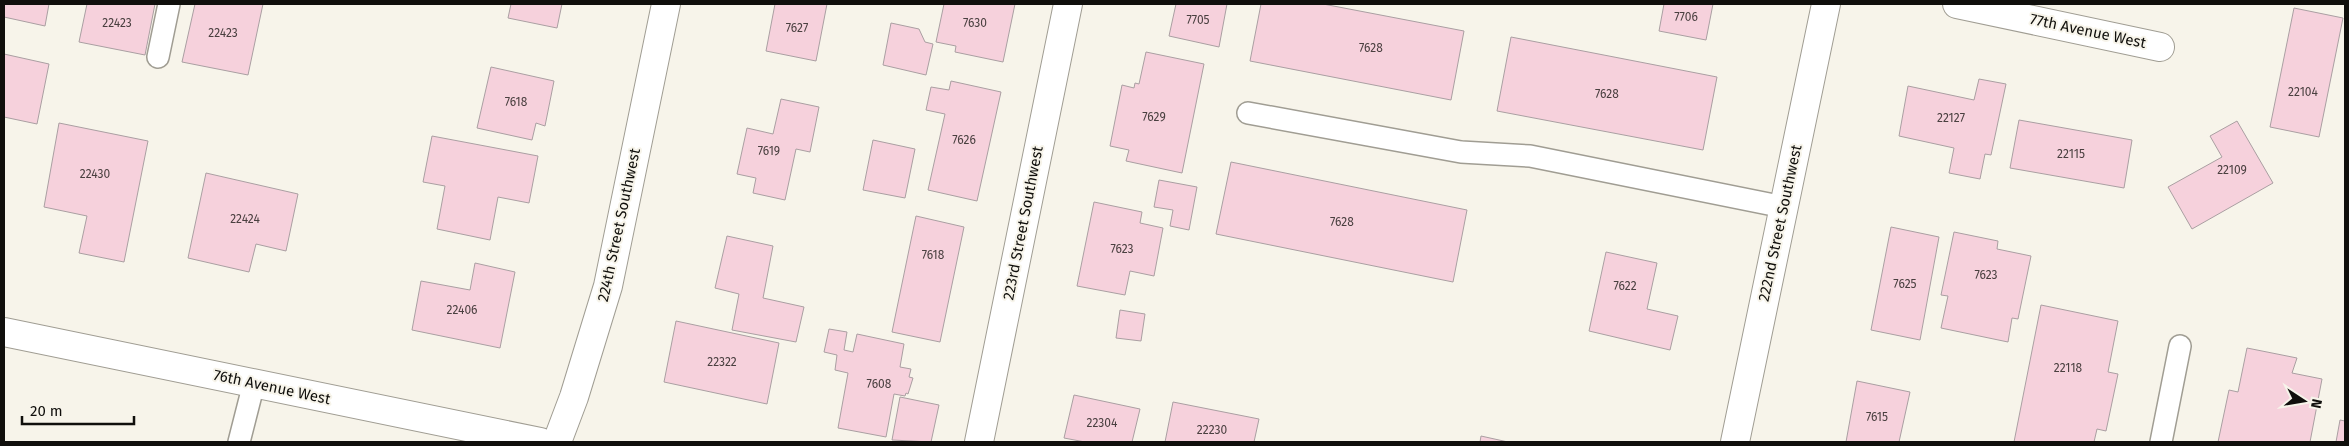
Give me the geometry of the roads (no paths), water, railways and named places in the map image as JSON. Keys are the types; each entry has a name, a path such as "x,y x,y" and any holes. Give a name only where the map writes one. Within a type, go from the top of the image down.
{"street":[{"name":"224th Street Southwest","path":"557,442 574,396 608,286 666,4"},
{"name":"223rd Street Southwest","path":"979,442 1068,4"},
{"name":"222nd Street Southwest","path":"1735,442 1826,4"},
{"name":"77th Avenue West","path":"1957,4 2160,47"},
{"name":"76th Avenue West","path":"4,332 540,442"}],"lane":[{"path":"158,57 169,4"},
{"path":"1248,113 1460,152 1530,156 1784,208"},
{"path":"2161,442 2180,346"},
{"path":"239,442 254,383"}]}
